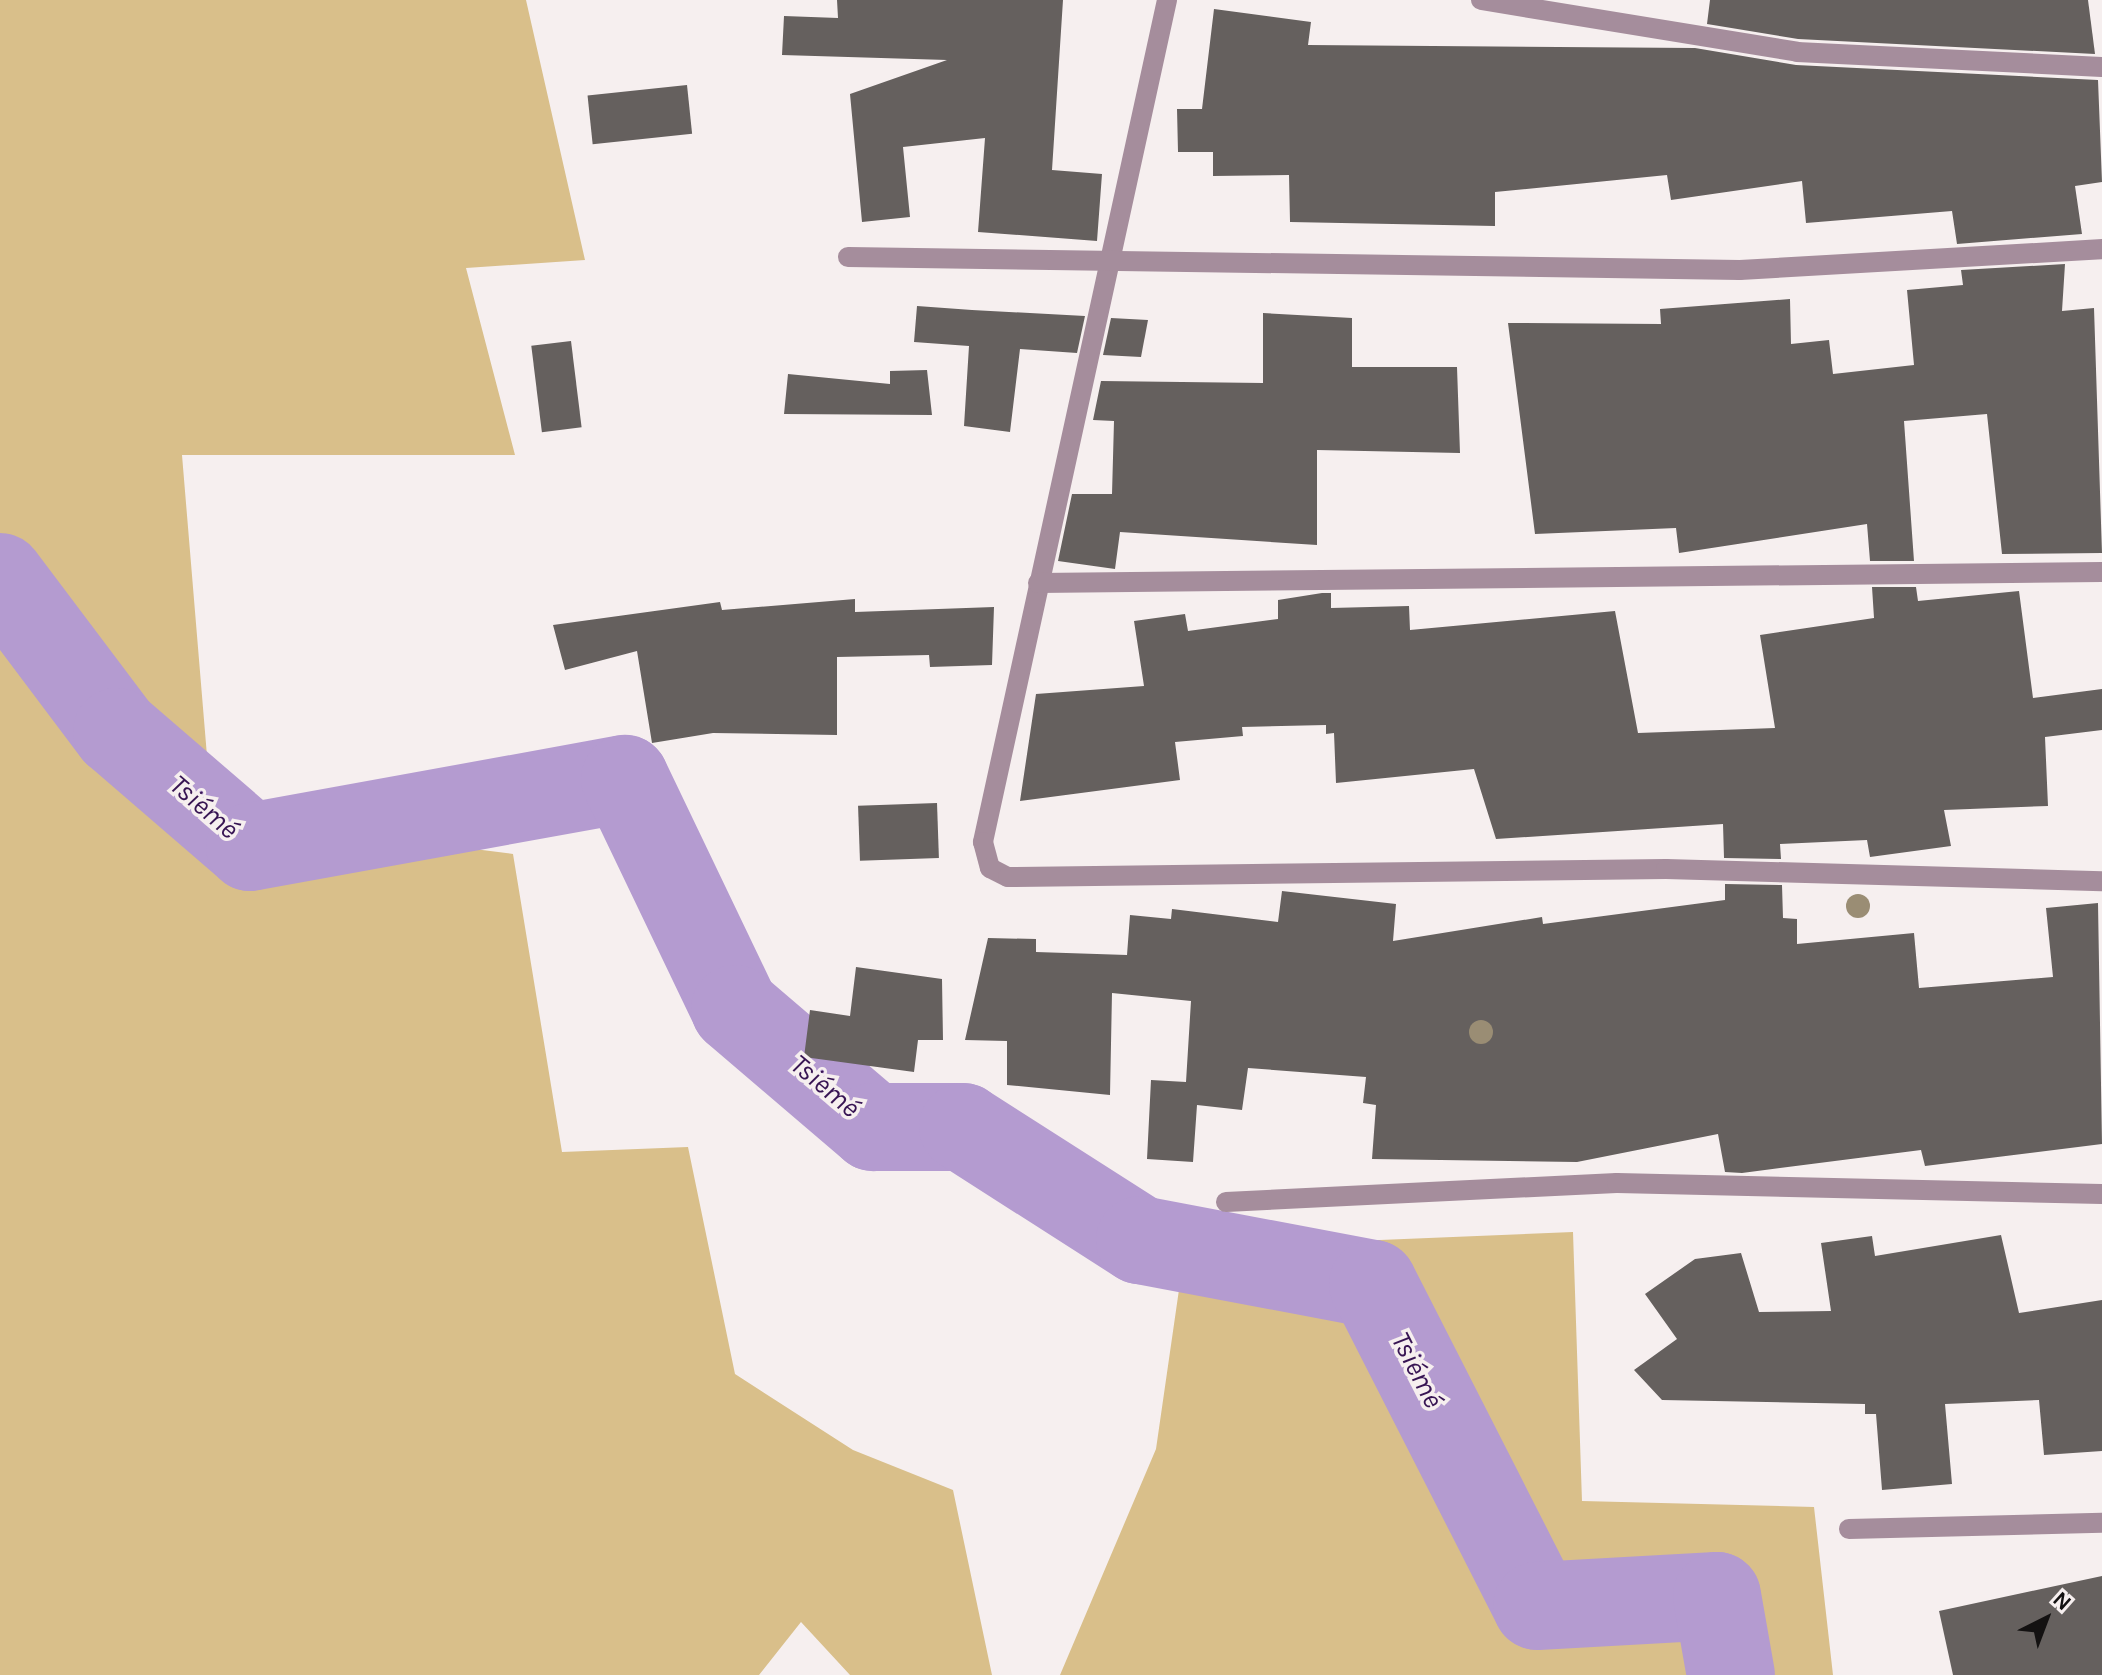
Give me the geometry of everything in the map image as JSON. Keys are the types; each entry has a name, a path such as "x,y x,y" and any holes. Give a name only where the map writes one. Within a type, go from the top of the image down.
{"street":[{"path":"1167,0 983,842 990,868 1008,877 1666,869 2102,881"},
{"path":"1481,0 1797,52 2102,67"},
{"path":"848,257 1725,270 2102,249"},
{"path":"1038,583 2102,572"},
{"path":"1226,1202 1617,1183 2102,1194"},
{"path":"1849,1529 2102,1523"}],"shaded area":[{"path":"0,0 526,0 585,260 466,268 515,455 182,455 212,816 513,854 562,1152 688,1147 735,1374 853,1450 953,1490 992,1675 850,1675 801,1622 759,1675 0,1675"},
{"path":"1573,1232 1582,1501 1814,1507 1833,1675 1060,1675 1156,1449 1185,1248"}],"building":[{"path":"837,0 1063,0 1052,170 1102,174 1097,241 978,232 985,138 903,147 910,217 862,222 850,94 947,60 782,55 784,16 838,18"},
{"path":"1710,0 2088,0 2095,54 1798,39 1707,24"},
{"path":"1214,9 1311,22 1308,45 1695,48 1796,65 2098,80 2102,182 2075,186 2082,234 1957,244 1952,211 1806,223 1802,181 1671,200 1667,175 1495,192 1495,226 1290,222 1289,175 1213,176 1213,152 1178,152 1177,109 1202,109"},
{"path":"687,85 692,134 593,144 588,95"},
{"path":"2065,264 2062,311 2094,308 2102,553 2002,554 1987,414 1904,421 1914,561 1870,561 1867,524 1679,553 1676,528 1535,534 1508,323 1661,324 1660,309 1790,299 1791,344 1829,340 1833,374 1914,365 1907,290 1963,285 1961,270"},
{"path":"917,306 1085,316 1077,353 1020,349 1010,432 964,426 969,346 914,342"},
{"path":"1263,313 1352,318 1352,367 1457,367 1460,453 1317,450 1317,545 1120,532 1115,569 1058,561 1072,494 1112,494 1114,421 1093,420 1101,381 1263,383"},
{"path":"1111,318 1148,320 1141,357 1103,355"},
{"path":"571,341 582,427 542,432 531,346"},
{"path":"927,370 932,415 784,414 788,374 890,384 890,371"},
{"path":"1872,587 1916,587 1918,601 2019,591 2033,698 2102,689 2102,730 2045,737 2048,806 1944,810 1951,846 1870,857 1867,840 1780,844 1781,859 1724,858 1723,824 1496,839 1474,769 1336,783 1334,733 1326,734 1326,725 1242,727 1243,736 1175,742 1180,780 1020,801 1036,694 1144,686 1134,621 1185,614 1188,631 1278,619 1278,600 1322,593 1331,593 1331,608 1409,606 1410,630 1615,611 1638,733 1775,728 1760,635 1874,618"},
{"path":"855,599 855,612 994,607 992,665 930,667 929,655 837,657 837,735 713,733 652,743 637,651 565,670 553,625 720,602 722,610"},
{"path":"937,803 939,858 860,861 858,806"},
{"path":"1725,884 1782,885 1783,918 1797,919 1797,944 1914,933 1919,988 2053,977 2046,908 2098,903 2102,1144 1925,1166 1921,1150 1742,1173 1725,1172 1718,1134 1577,1162 1372,1159 1376,1105 1363,1103 1366,1077 1248,1068 1242,1110 1197,1105 1193,1162 1147,1159 1151,1080 1186,1082 1191,1001 1112,993 1110,1095 1007,1085 1007,1041 965,1040 988,938 1036,939 1036,952 1127,955 1130,915 1171,919 1172,909 1278,922 1282,891 1396,904 1393,941 1542,917 1543,924 1725,900"},
{"path":"856,967 942,979 943,1040 918,1040 914,1072 804,1057 810,1010 850,1016"},
{"path":"2001,1235 2019,1313 2102,1300 2102,1451 2044,1455 2039,1400 1945,1404 1952,1484 1882,1490 1876,1414 1865,1414 1865,1404 1662,1400 1634,1370 1677,1339 1645,1294 1695,1259 1741,1253 1759,1312 1831,1311 1821,1243 1872,1236 1875,1256"},
{"path":"2102,1576 2102,1675 1953,1675 1939,1611"}],"waterway":[{"name":"Tsiémé","path":"0,577 117,732 250,847 625,779 735,1009 873,1127 963,1127 1140,1240 1373,1284 1537,1606 1717,1596 1731,1675"}]}
